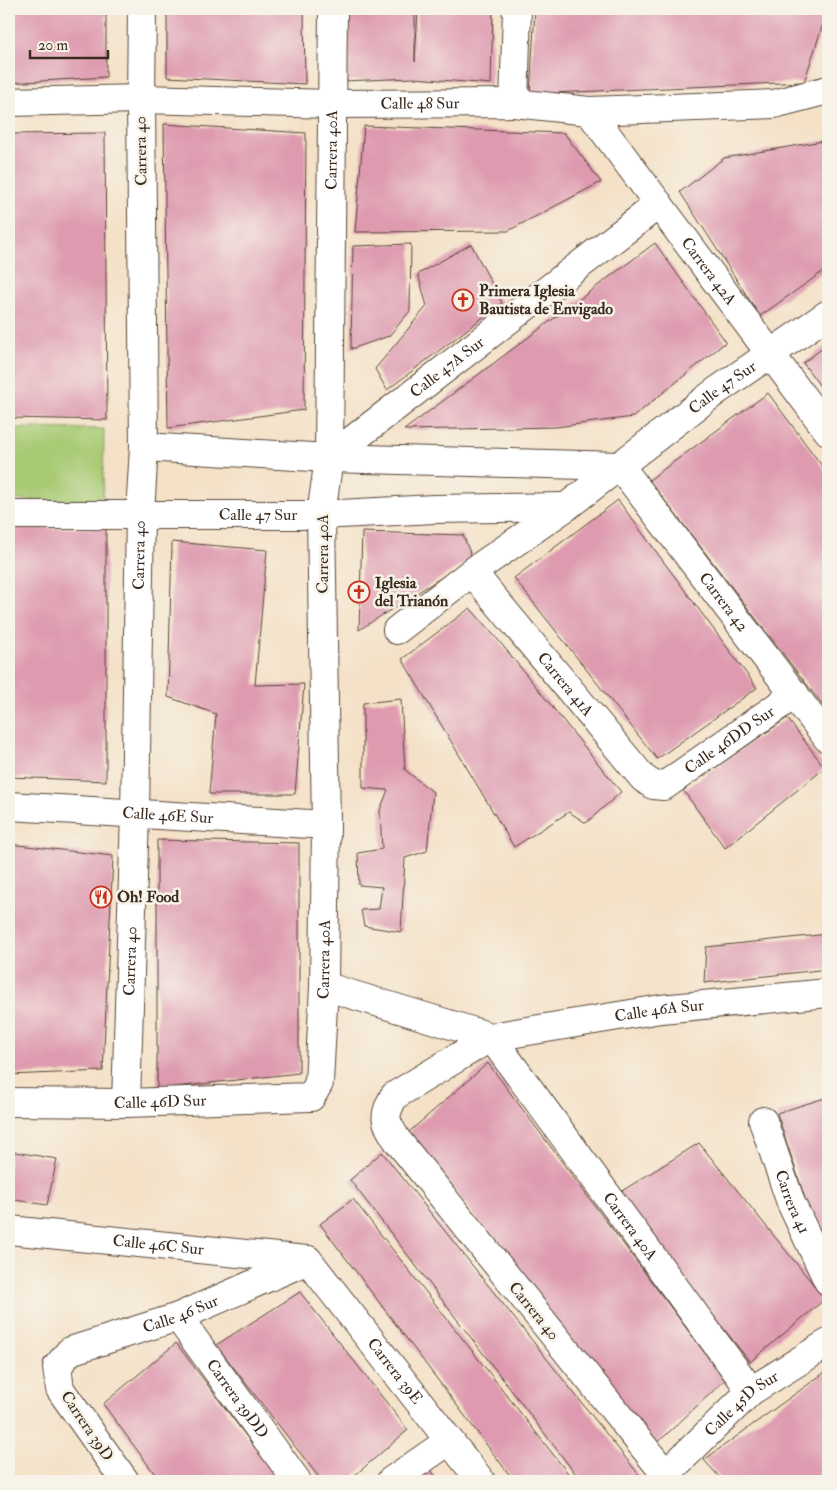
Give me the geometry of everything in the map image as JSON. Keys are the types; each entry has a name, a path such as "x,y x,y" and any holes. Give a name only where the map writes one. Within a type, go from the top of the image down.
{"street":[{"name":"Carrera 40","path":"126,1102 135,813 140,514 144,447 140,99 142,9"},
{"name":"Carrera 40A","path":"311,1098 319,1083 324,986 326,825 321,515 329,458 333,9"},
{"path":"514,103 517,9"},
{"name":"Calle 48 Sur","path":"9,102 140,99 332,104 514,103 589,111 774,104 828,90"},
{"name":"Carrera 42A","path":"589,111 828,431"},
{"name":"Calle 47A Sur","path":"329,458 659,204"},
{"name":"Calle 47 Sur","path":"397,630 472,572 566,507 715,392 828,314"},
{"path":"144,447 329,458 620,466"},
{"name":"Carrera 42","path":"620,466 828,739"},
{"name":"Calle 47 Sur","path":"9,515 321,515 434,509 566,507"},
{"name":"Carrera 41A","path":"472,572 643,778 653,785 664,786"},
{"name":"Calle 46DD Sur","path":"664,786 795,694"},
{"name":"Calle 46E Sur","path":"9,806 326,825"},
{"name":"Calle 46A Sur","path":"324,986 491,1037"},
{"name":"Calle 46A Sur","path":"397,1140 388,1124 385,1112 394,1096 491,1037 660,1009 828,993"},
{"name":"Carrera 40A","path":"491,1037 751,1391"},
{"name":"Calle 46D Sur","path":"9,1102 126,1102 311,1098"},
{"name":"Carrera 41","path":"762,1121 791,1203 828,1281"},
{"name":"Carrera 40","path":"397,1140 668,1478"},
{"name":"Calle 46C Sur","path":"9,1230 308,1260"},
{"name":"Calle 46 Sur","path":"57,1368 70,1351 178,1317 308,1260"},
{"name":"Carrera 39E","path":"308,1260 481,1481"},
{"name":"Carrera 39DD","path":"178,1317 297,1481"},
{"name":"Calle 45D Sur","path":"668,1478 751,1391 828,1343"},
{"name":"Carrera 39D","path":"57,1368 60,1389 125,1481"},
{"path":"391,1481 449,1441"}],"green space":[{"path":"9,428 104,429 103,501 9,500"}],"building":[{"path":"9,9 106,9 106,77 9,83"},
{"path":"167,9 304,9 305,84 167,77"},
{"path":"344,9 415,9 415,62 418,9 493,9 491,84 414,78 344,81"},
{"path":"535,9 828,9 804,82 530,94"},
{"path":"164,124 306,133 304,410 168,428"},
{"path":"364,126 564,133 601,182 508,231 355,232"},
{"path":"105,133 107,420 9,418 9,134"},
{"path":"828,140 828,268 760,316 680,192 724,158"},
{"path":"655,243 726,342 633,417 556,427 404,430"},
{"path":"411,244 410,311 389,336 351,349 353,246"},
{"path":"471,244 502,303 387,390 375,369 427,306 418,274"},
{"path":"828,344 828,397 803,363"},
{"path":"768,393 828,474 828,712 649,480"},
{"path":"618,500 757,688 657,759 514,578"},
{"path":"9,528 106,528 106,781 9,777"},
{"path":"362,532 463,535 472,558 359,630"},
{"path":"172,542 267,550 255,685 304,684 295,794 209,794 216,714 168,697"},
{"path":"470,608 621,792 586,823 569,812 514,847 402,659"},
{"path":"401,699 405,770 433,792 427,851 405,858 401,932 364,926 361,910 379,909 382,887 359,885 358,853 382,849 380,810 388,790 363,788 363,703"},
{"path":"787,718 825,768 725,848 683,790"},
{"path":"157,840 299,843 299,1073 157,1089"},
{"path":"9,844 113,856 103,1071 9,1075"},
{"path":"828,934 828,969 704,983 706,947"},
{"path":"488,1063 725,1380 654,1446 409,1132"},
{"path":"828,1097 828,1241 820,1244 777,1113"},
{"path":"699,1143 825,1299 750,1362 617,1194"},
{"path":"9,1151 57,1159 47,1205 9,1199"},
{"path":"382,1152 644,1481 581,1481 350,1180"},
{"path":"353,1199 574,1481 514,1481 320,1224"},
{"path":"300,1292 408,1430 348,1481 322,1481 216,1345"},
{"path":"176,1343 280,1481 160,1481 103,1404"},
{"path":"828,1370 828,1481 723,1481 704,1460"},
{"path":"430,1469 439,1481 415,1481"}],"place":[{"name":"Primera Iglesia Bautista de Envigado","path":"463,300"},
{"name":"Iglesia del Trianón","path":"359,592"},
{"name":"Oh! Food","path":"101,897"}]}
